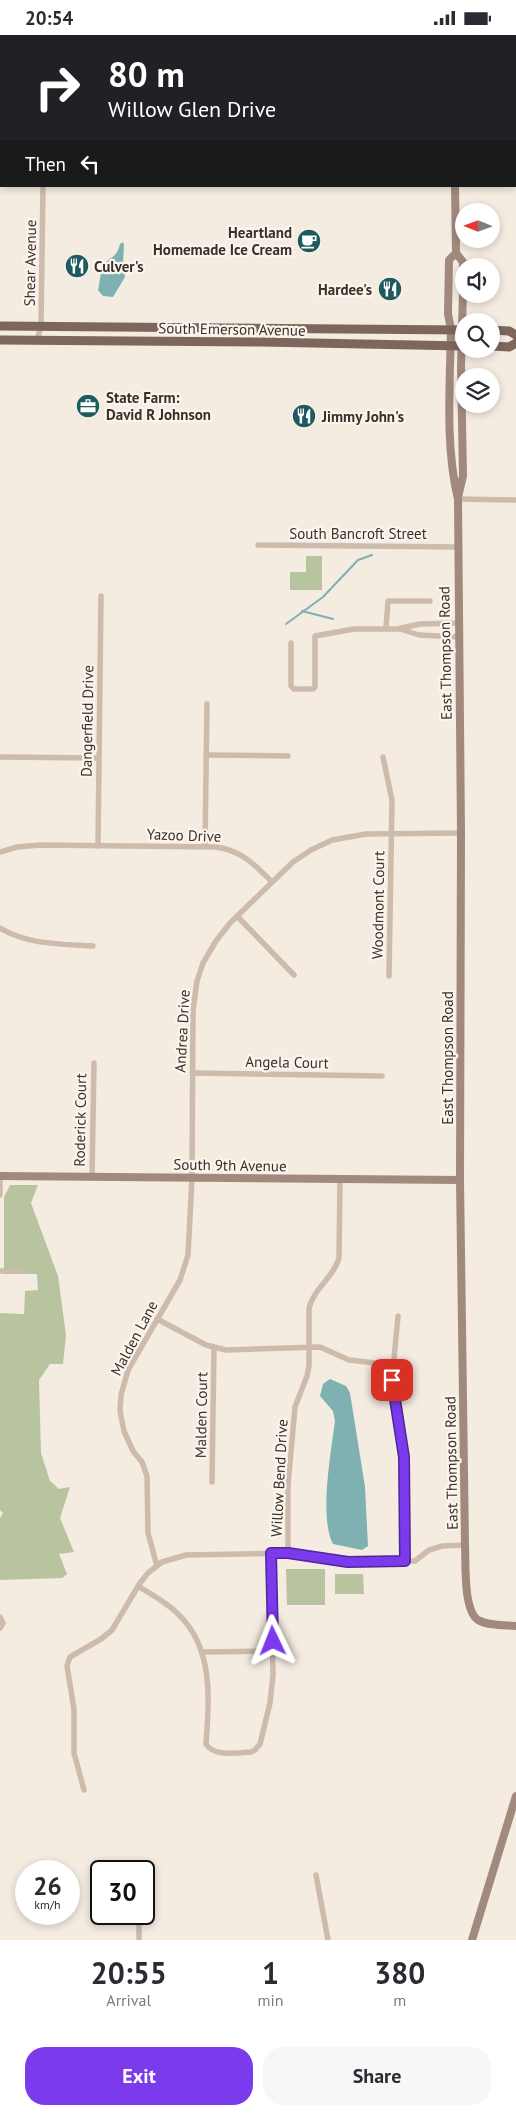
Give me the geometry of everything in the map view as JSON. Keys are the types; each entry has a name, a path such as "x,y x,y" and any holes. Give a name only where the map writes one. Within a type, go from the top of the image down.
{"main road":[{"name":"East Thompson Road","path":"455,187 456,253 462,262 463,313"},
{"name":"East Thompson Road","path":"456,253 449,260 448,314 450,329 453,480 458,499"},
{"name":"South Emerson Avenue","path":"0,326 455,329"},
{"path":"500,330 509,331 516,335"},
{"name":"South Emerson Avenue","path":"0,340 455,346"},
{"path":"500,347 509,347 516,343"},
{"name":"East Thompson Road","path":"462,358 463,476 458,499 458,637 461,833 460,1180 465,1545 469,1609 483,1623 516,1626"},
{"name":"South 9th Avenue","path":"0,1176 460,1180"},
{"path":"472,1940 516,1797"}],"street":[{"name":"Shear Avenue","path":"37,340 41,326 43,187"},
{"path":"458,499 516,500"},
{"name":"South Bancroft Street","path":"258,545 458,547"},
{"name":"Dangerfield Drive","path":"98,845 101,596"},
{"path":"386,628 388,601 430,601"},
{"path":"398,629 420,624 458,623"},
{"path":"291,643 291,687 294,689 313,689 315,687 315,636 354,629 386,628 398,629 419,635 458,637"},
{"path":"205,846 207,704"},
{"path":"206,755 288,756"},
{"path":"0,757 98,757"},
{"name":"Woodmont Court","path":"384,757 392,800 390,976"},
{"path":"272,882 293,862 323,844 348,836 391,833 461,833"},
{"name":"Yazoo Drive","path":"0,852 26,846 205,846 223,848 241,855 254,864 272,882"},
{"name":"Andrea Drive","path":"192,1178 193,1010 199,975 216,941 237,916 272,882"},
{"path":"237,916 294,975"},
{"path":"0,928 19,937 38,942 93,946"},
{"name":"Roderick Court","path":"92,1177 94,1063"},
{"name":"Angela Court","path":"193,1073 382,1076"},
{"path":"0,1176 0,1195"},
{"name":"Malden Lane","path":"157,1566 148,1533 147,1476 142,1462 126,1437 120,1411 121,1395 128,1370 180,1279 186,1264 190,1235 192,1178"},
{"name":"Willow Bend Drive","path":"288,1553 288,1485 295,1407 307,1376 310,1347 309,1308 311,1301 317,1290 334,1269 339,1258 340,1180"},
{"path":"0,1271 18,1271"},
{"path":"398,1316 393,1386 404,1457 405,1561"},
{"path":"157,1319 214,1348 226,1350 323,1348 349,1360 393,1365"},
{"name":"Malden Court","path":"212,1481 214,1348"},
{"path":"84,1791 74,1753 74,1709 67,1666 70,1657 101,1639 112,1630 138,1586 157,1566 174,1557 186,1555 271,1553 288,1553 348,1562 415,1561 430,1550 442,1546 465,1545"},
{"name":"Willow Bend Drive","path":"202,1651 208,1687 206,1742 208,1747 217,1752 250,1752 255,1750 260,1743 270,1703 273,1651 271,1553"},
{"path":"138,1586 179,1615 194,1635 202,1651 273,1651"},
{"path":"0,1617 3,1623 0,1628"},
{"path":"316,1875 328,1940"},
{"path":"139,1925 139,1940"}],"green space":[{"path":"306,556 322,556 322,590 290,590 290,572 306,572"},
{"path":"10,1185 38,1185 31,1203 58,1276 66,1335 63,1364 50,1364 39,1380 41,1453 50,1481 59,1489 70,1487 60,1518 74,1552 59,1554 67,1574 62,1578 0,1580 0,1518 3,1513 0,1510 0,1313 24,1314 25,1291 38,1290 37,1274 4,1274 4,1197"},
{"path":"286,1569 325,1569 325,1605 287,1605"},
{"path":"335,1574 363,1574 364,1594 335,1594"}],"water":[{"path":"123,242 125,277 113,297 103,296 98,290 103,266 115,255 120,244"},
{"path":"330,1379 346,1386 350,1393 365,1487 368,1546 362,1550 333,1544 329,1533 326,1502 335,1421 333,1411 320,1396 323,1384"}],"waterway":[{"path":"286,624 323,597 358,560 372,555"},
{"path":"302,611 333,619"}],"place":[{"name":"Heartland Homemade Ice Cream","path":"309,241"},
{"name":"Culver's","path":"77,266"},
{"name":"Hardee's","path":"390,289"},
{"name":"State Farm: David R Johnson","path":"88,406"},
{"name":"Jimmy John's","path":"304,416"}],"route":[{"path":"273,1641 271,1553 288,1553 348,1562 405,1561 404,1457 392,1380"}]}
